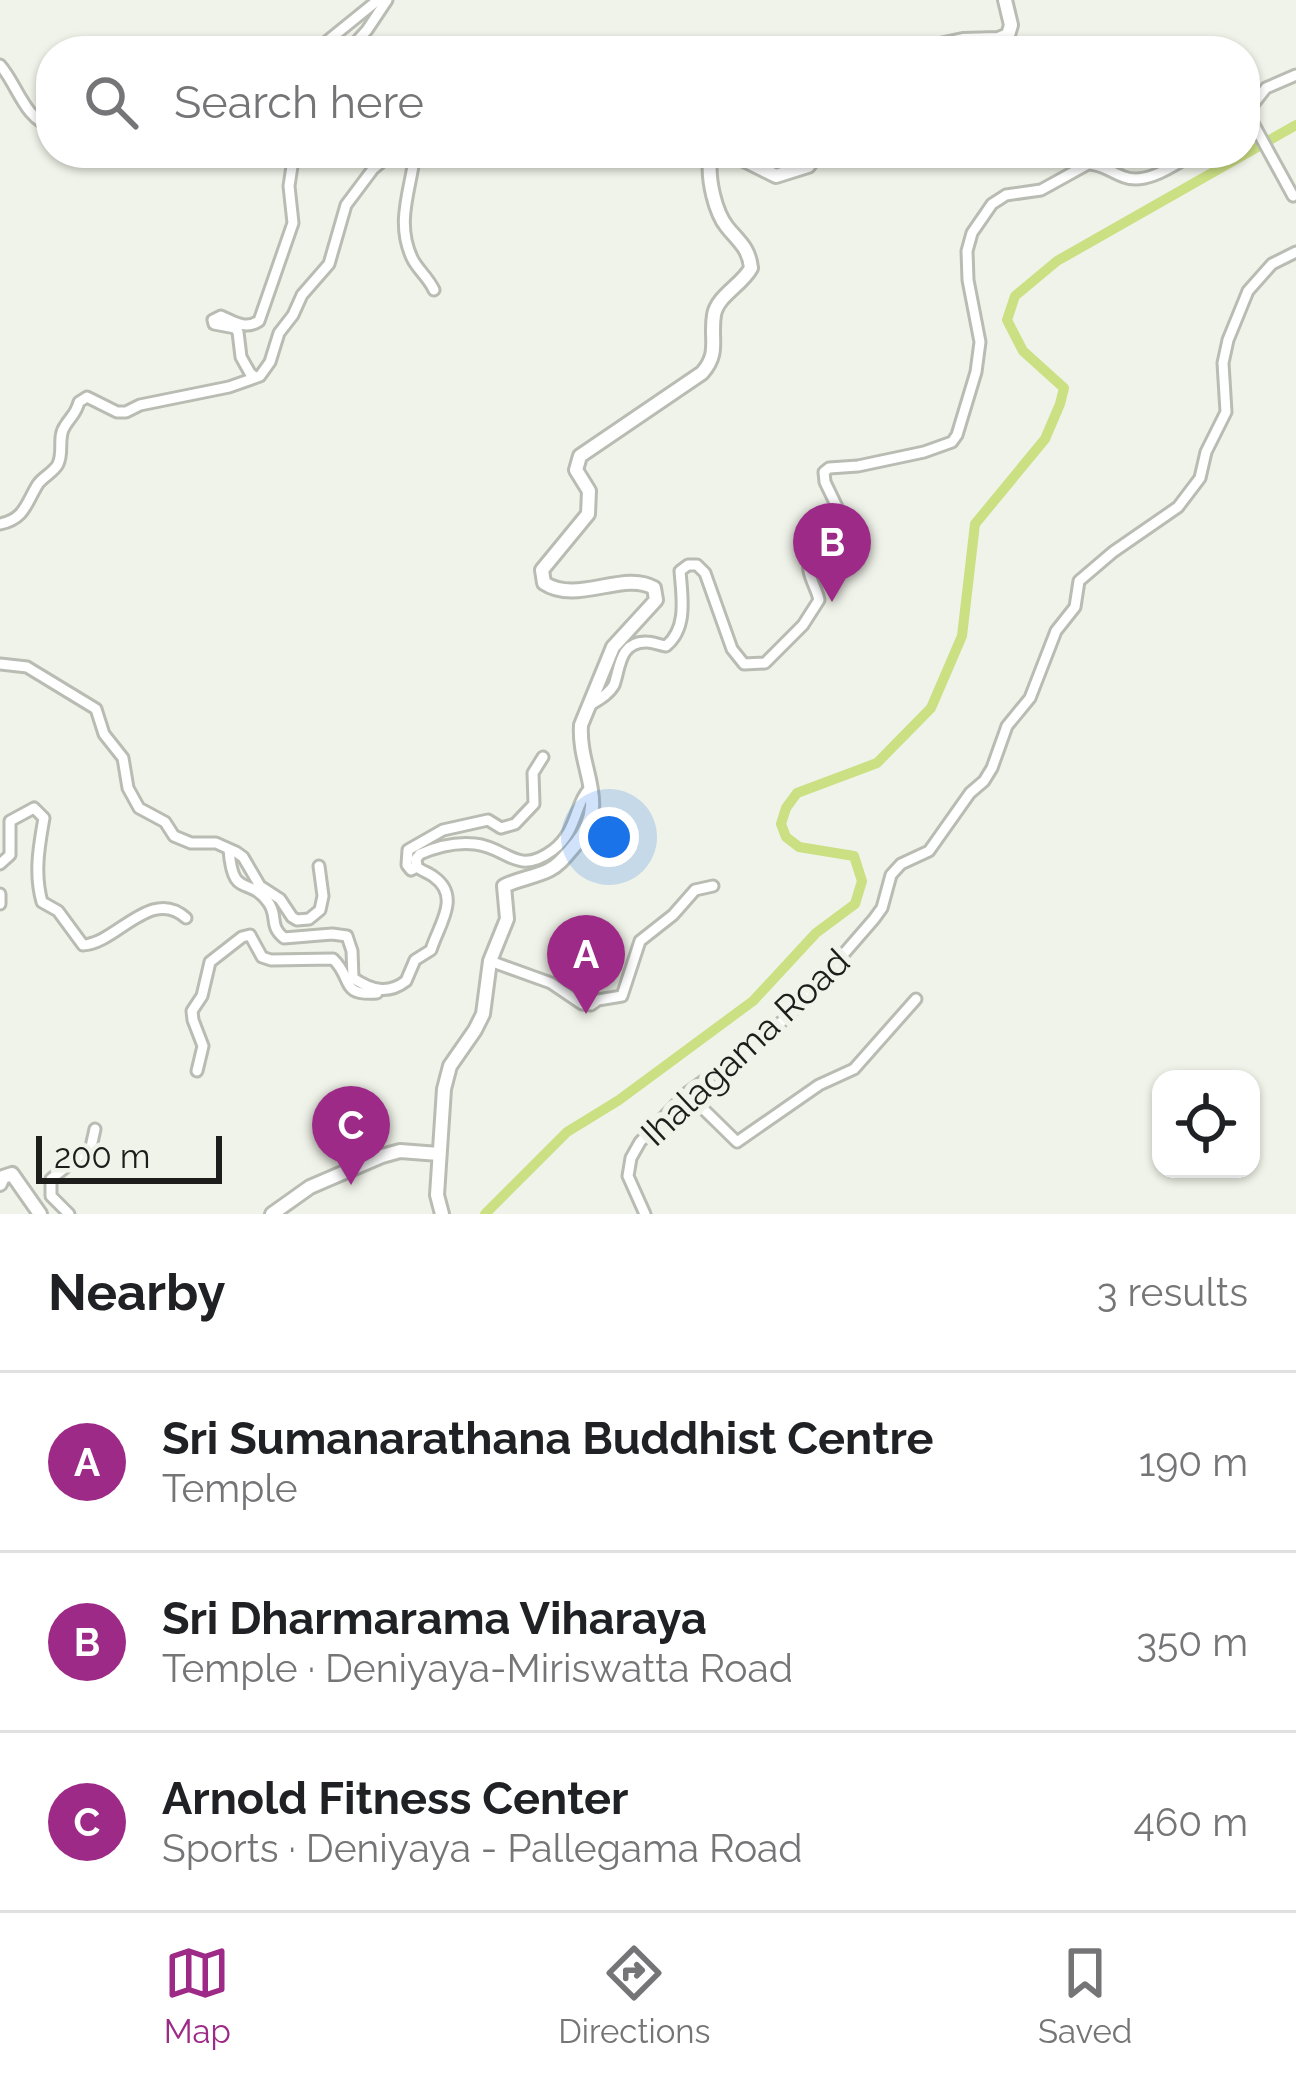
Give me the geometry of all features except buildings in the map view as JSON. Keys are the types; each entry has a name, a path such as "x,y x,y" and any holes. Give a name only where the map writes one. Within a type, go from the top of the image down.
{"main road":[{"path":"1005,0 1012,26 1006,36"},
{"path":"442,1214 437,1195 446,1077 480,1021 490,961 507,919 504,886 550,870 584,835 592,819 581,725 613,647 655,604 654,588 641,582 555,590 544,583 542,570 591,506 589,491 576,470 580,456 702,373 712,362 716,309 751,268 748,249 723,222 710,168"},
{"path":"756,168 782,176 803,168"},
{"path":"272,1214 310,1186 382,1156 407,1151 439,1154"},
{"path":"0,1184 12,1174 40,1214"}],"street":[{"path":"335,36 382,0"},
{"path":"362,36 382,0"},
{"path":"0,65 36,120"},
{"path":"1260,96 1296,75"},
{"path":"1260,137 1294,198"},
{"path":"255,377 241,357 238,332 213,320 221,316 244,326 259,321 293,223 292,168"},
{"path":"0,524 29,506 41,480 57,466 64,427 87,398 126,412 260,376 302,295 329,264 346,205 375,168"},
{"path":"412,168 402,220 413,261 427,274 434,290"},
{"path":"592,704 604,698 614,684 616,666 626,651 648,642 666,646 676,638 681,624 680,571 688,565 697,565 705,573 739,660 758,665 776,655 819,599 809,571 810,557 838,509 824,472 923,452 957,436 980,342 968,280 967,251 973,233 992,204 1006,195 1041,190 1081,168"},
{"path":"1106,168 1128,179 1168,168"},
{"name":"Ihalagama Road","path":"646,1214 628,1176 640,1142 687,1093 774,1029 874,919 891,874 929,851 992,768 1006,726 1030,698 1056,631 1075,607 1079,580 1178,507 1200,478 1205,452 1226,412 1223,363 1248,291 1272,264 1296,252"},
{"path":"776,655 785,669"},
{"path":"0,664 28,667 97,710 104,734 123,758 128,788 139,808 165,822 182,841 216,843 243,857 260,886 280,898 297,920 309,919 320,910 319,866"},
{"path":"417,867 406,866 407,850 442,830 488,820 501,828 515,824 534,804 533,773 543,757"},
{"path":"196,1071 203,1046 193,1011 210,962 242,937 250,935 262,957 271,960 333,959 354,993 388,989 406,981 415,960 431,950 449,910 440,883 417,867 420,854 456,844 487,847 518,862 537,859 565,838 591,787"},
{"path":"0,864 10,855 10,820 34,808 44,818 37,856 42,902 58,911 82,944 104,939 136,915 169,909 186,918"},
{"path":"229,850 233,878 269,903 278,934 284,938 347,936 353,978 366,987 388,989"},
{"path":"490,961 551,983 582,1004 622,996 640,940 673,915 695,890 713,886"},
{"path":"0,894 0,904"},
{"path":"687,1093 737,1142 818,1085 854,1069 916,999"},
{"path":"69,1214 51,1196 51,1179 91,1147 95,1130"}],"waterway":[{"path":"1260,145 1296,125"},
{"path":"485,1214 567,1132 619,1100 753,1001 816,933 855,904 862,881 854,856 799,847 786,837 781,824 797,793 877,763 931,708 962,636 975,524 1045,439 1064,388 1023,351 1007,320 1015,296 1057,261 1220,168"}],"place":[{"name":"Sri Dharmarama Viharaya","path":"832,602"},
{"name":"Sri Sumanarathana Buddhist Centre","path":"586,1014"},
{"name":"Arnold Fitness Center","path":"351,1185"}]}
